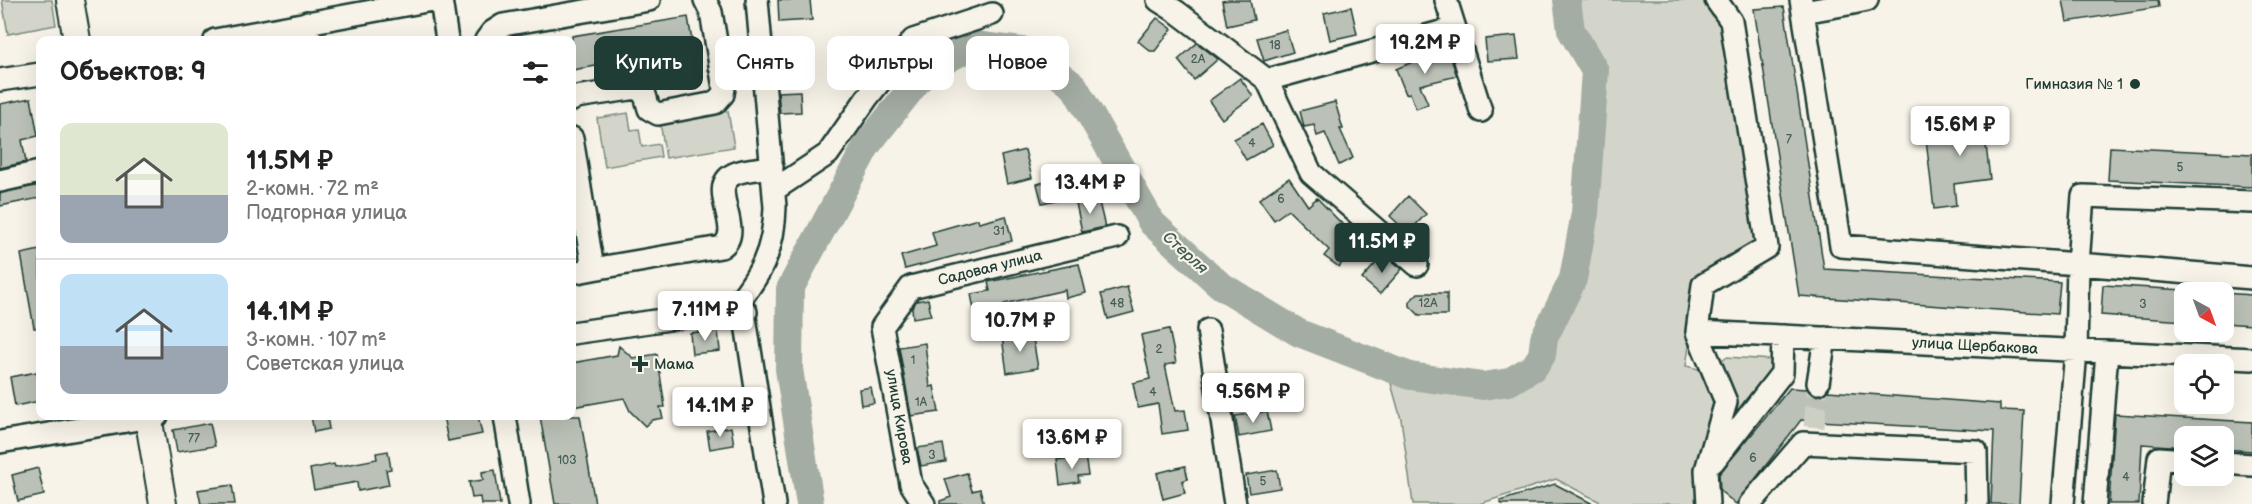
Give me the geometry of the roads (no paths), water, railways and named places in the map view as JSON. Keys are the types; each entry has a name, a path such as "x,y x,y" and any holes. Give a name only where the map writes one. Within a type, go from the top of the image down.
{"main road":[{"path":"70,0 76,36"},
{"path":"152,420 163,504"}],"street":[{"path":"256,36 308,31 432,0"},
{"path":"441,0 446,36"},
{"path":"489,36 503,25 649,0"},
{"path":"705,0 711,12 715,36"},
{"path":"757,0 760,36"},
{"path":"1158,0 1267,80 1311,173 1417,265"},
{"path":"1446,0 1481,111"},
{"path":"1708,504 1706,470 1726,402 1697,332 1703,285 1767,247 1731,21 1716,0"},
{"path":"1854,1 1802,6 1840,246 2252,278"},
{"path":"774,190 828,154 867,98 913,40 992,14"},
{"path":"1267,80 1455,28"},
{"path":"0,80 36,75"},
{"path":"576,97 637,88 645,95 649,109 657,114 709,106 715,103 724,90"},
{"path":"765,90 775,224 767,257 753,284 743,311 774,504"},
{"path":"576,163 593,269"},
{"path":"576,272 721,246 728,241 731,234 724,191 727,181 735,173 772,167"},
{"path":"0,181 36,173"},
{"path":"2064,504 2076,351 2078,264 2083,196 2252,202"},
{"name":"Садовая улица","path":"882,327 911,287 1117,237"},
{"path":"576,332 743,311"},
{"name":"улица Кирова","path":"882,327 912,484 924,504"},
{"path":"1208,330 1235,504"},
{"name":"улица Щербакова","path":"1697,332 2252,359"},
{"path":"1706,470 1782,373 1783,336"},
{"path":"1818,383 1825,338"},
{"path":"2095,504 2107,352"},
{"path":"0,442 128,420"},
{"path":"506,420 519,504"},
{"path":"1750,504 1803,443 1814,435 1976,451 1977,504"},
{"path":"2154,504 2158,458 2174,459"},
{"path":"2234,464 2252,465"}],"waterway":[{"name":"Стерля","path":"810,504 789,369 790,289 867,145 926,70 974,45 1030,52 1074,86 1152,223 1220,285 1299,333 1410,376 1483,386 1509,382 1534,367 1542,355 1544,338 1573,279 1585,213 1595,71 1571,30 1567,0"}],"tunnel":[{"path":"1814,427 1818,383"}],"place":[{"name":"Гимназия № 1","path":"2135,84"},
{"name":"Мама","path":"640,364"}]}
